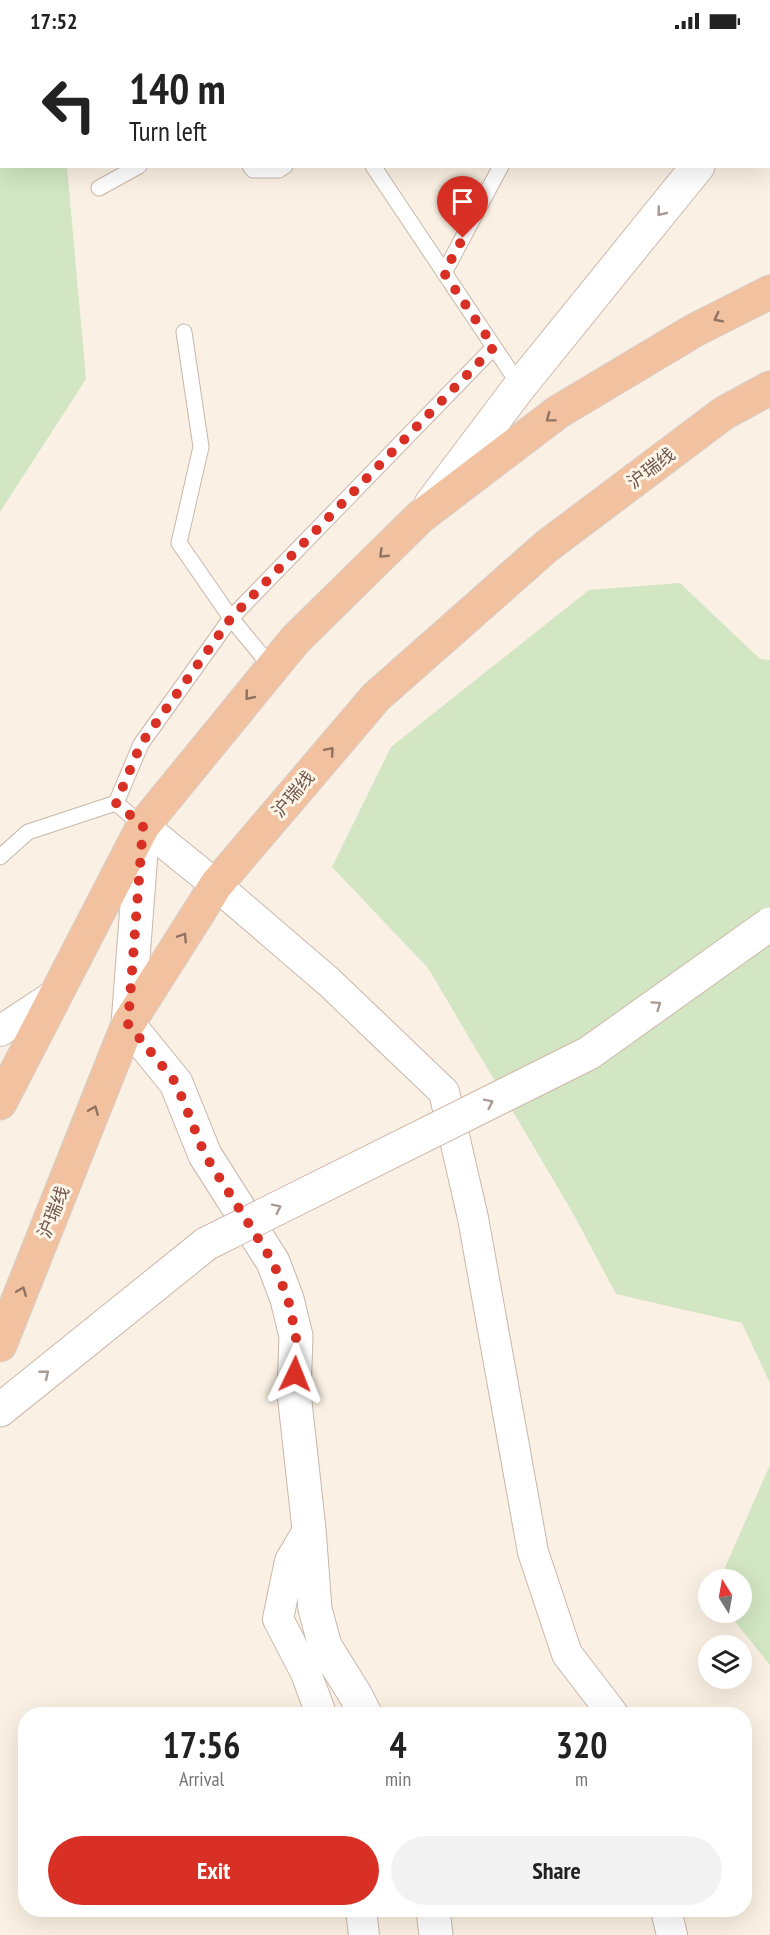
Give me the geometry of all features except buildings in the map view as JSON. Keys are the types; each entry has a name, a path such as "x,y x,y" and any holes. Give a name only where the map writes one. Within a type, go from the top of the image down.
{"highway":[{"path":"0,1103 143,826 296,640 420,517 558,412 695,330 770,292"},
{"name":"沪瑞线","path":"0,1345 128,1024 216,885 376,697 547,546 724,413 770,388"}],"main road":[{"path":"420,517 520,386 696,168"},
{"path":"143,826 128,1024 176,1083 205,1155 273,1262 288,1299 296,1336 294,1393 315,1609 325,1646 361,1707"},
{"path":"0,1410 206,1244 589,1053 770,924"},
{"path":"434,1917 436,1935"}],"street":[{"path":"143,826 329,982 444,1092 473,1218 533,1552 567,1654 608,1707"},
{"path":"0,1031 56,994"},
{"path":"309,1529 290,1561 278,1619 306,1673 318,1707"},
{"path":"362,1917 364,1935"},
{"path":"668,1917 672,1935"}],"lane":[{"path":"99,188 135,168"},
{"path":"252,168 253,170 279,170 282,168"},
{"path":"374,168 520,386"},
{"path":"444,273 500,168"},
{"path":"184,332 201,447 178,543 231,618 272,668"},
{"path":"0,857 28,832 116,803 141,744 231,618 494,347"},
{"path":"116,803 143,826"}],"green space":[{"path":"0,168 67,168 86,379 0,512"},
{"path":"680,583 760,659 770,660 770,1383 742,1323 616,1294 574,1215 428,968 332,867 391,747 589,590"},
{"path":"770,1465 770,1665 752,1643 752,1635 746,1635 736,1623 752,1623 752,1569 724,1569"}],"route":[{"path":"295,1374 296,1336 288,1299 273,1262 205,1155 176,1083 128,1024 143,826 116,803 141,744 231,618 494,347 444,273 463,238"}]}
